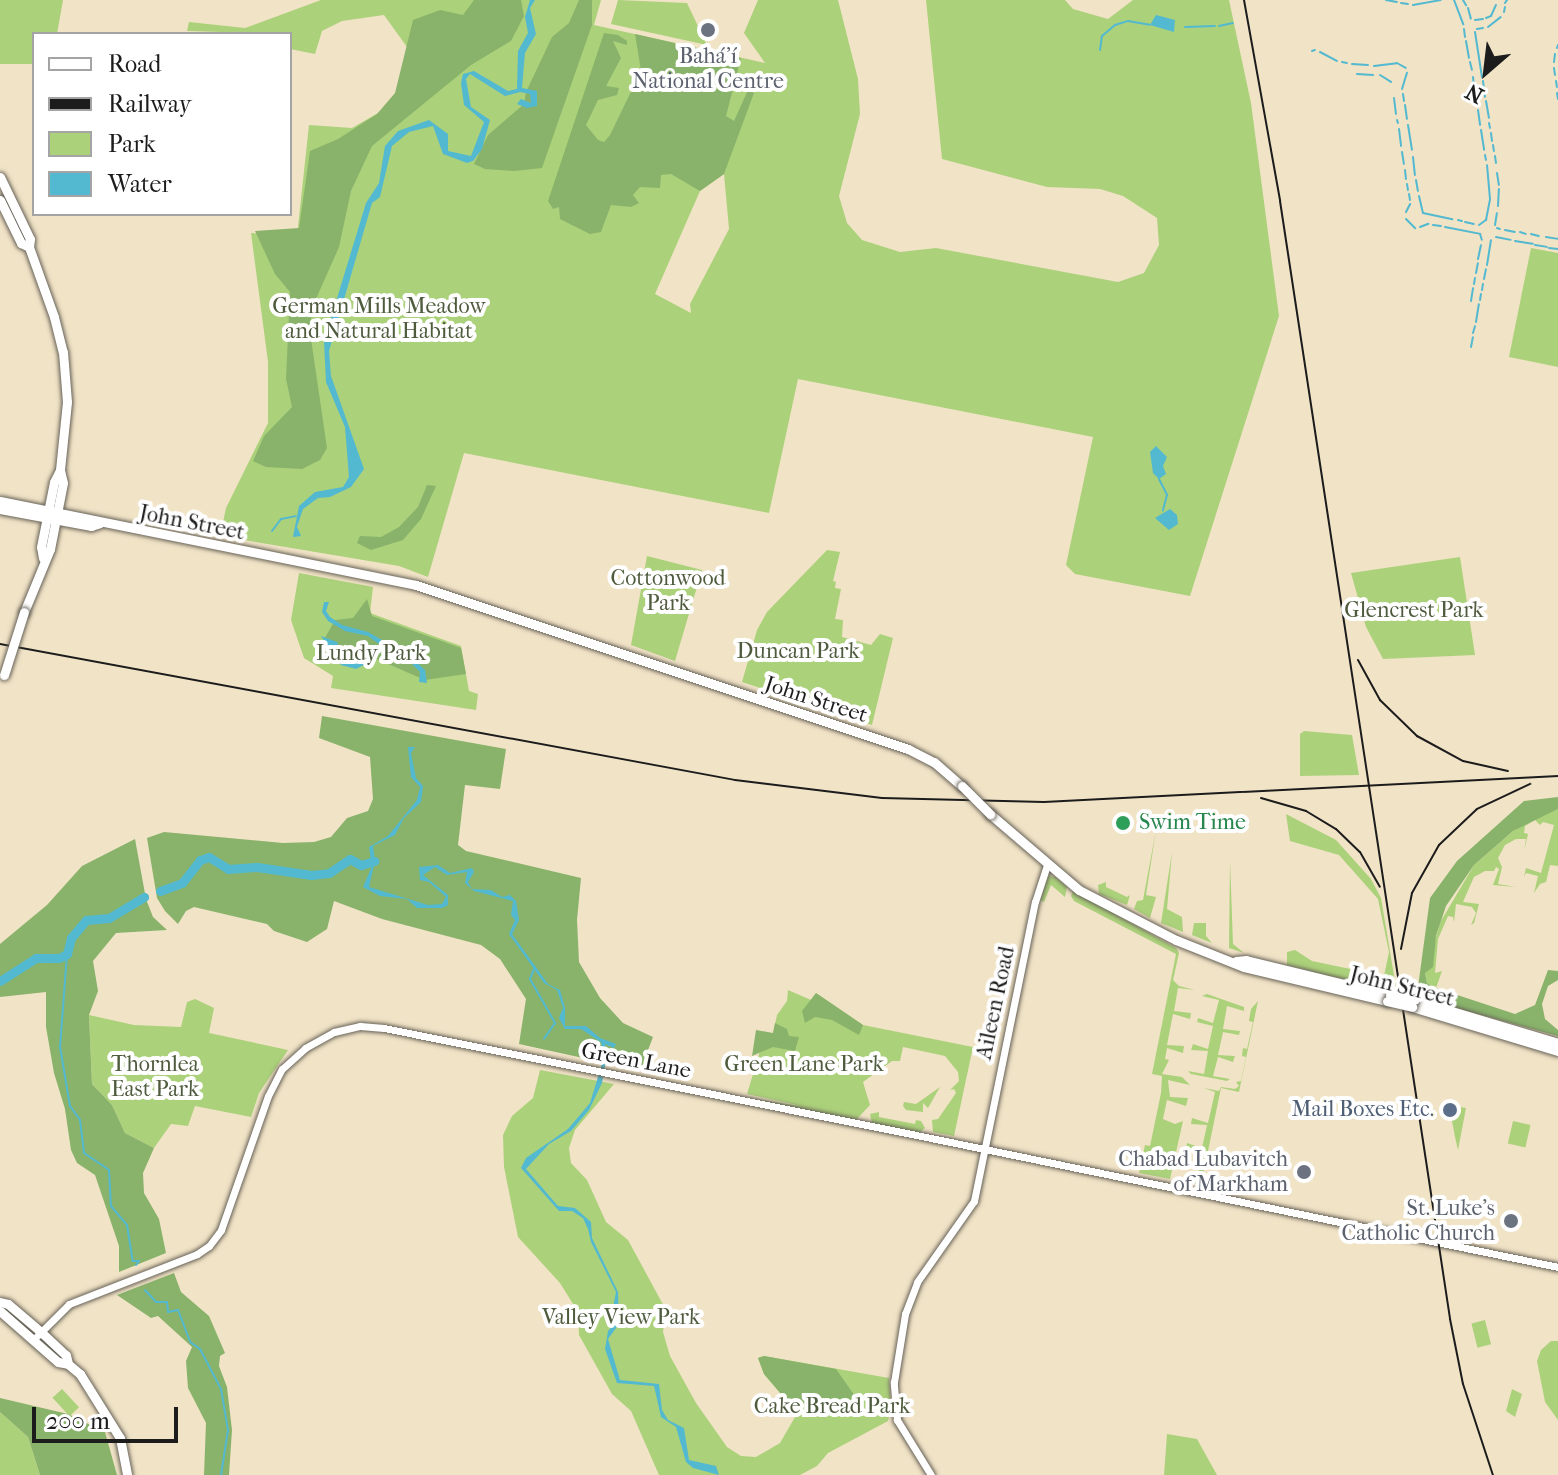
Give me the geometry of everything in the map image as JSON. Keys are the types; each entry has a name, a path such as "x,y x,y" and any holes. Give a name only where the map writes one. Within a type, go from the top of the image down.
{"main road":[{"path":"0,177 30,239 29,247 54,317 64,364 67,402 52,515 41,547 43,558 0,686"},
{"path":"0,200 21,243 29,247"},
{"name":"John Street","path":"0,501 91,526 100,523 416,585 908,749 934,762 1047,865 1079,890 1168,937 1236,961 1244,967 1413,1004 1558,1043"},
{"name":"John Street","path":"0,509 52,515"},
{"name":"John Street","path":"1413,1004 1558,1051"},
{"path":"0,1302 8,1304 37,1336"},
{"path":"0,1311 66,1355 68,1364 80,1374 108,1413 120,1438 127,1475"}],"street":[{"name":"Aileen Road","path":"931,1475 897,1420 893,1392 896,1366 910,1296 970,1209 1033,912 1047,865"},
{"name":"Green Lane","path":"37,1336 62,1308 78,1299 197,1254 209,1246 221,1230 268,1096 282,1069 305,1048 334,1032 360,1026 384,1028 1558,1267"}],"green space":[{"path":"0,0 63,0 57,32 32,32 32,64 0,64"},
{"name":"German Mills Meadow and Natural Habitat","path":"321,0 601,0 594,25 765,63 744,33 758,0 838,0 858,79 860,114 839,196 847,223 862,240 900,252 936,248 1118,282 1144,273 1159,245 1157,218 1123,196 1100,189 1047,187 942,159 926,0 1065,0 1073,9 1108,19 1133,0 1229,0 1251,103 1279,316 1190,596 1075,574 1066,565 1093,437 798,379 769,513 464,453 428,577 399,566 220,536 226,508 268,423 268,362 251,233 297,236 309,125 352,128 385,109 410,83 407,47 384,15 342,21 322,31 315,54 292,49 292,32 187,31 189,22 245,28","holes":["724,174 729,229 690,304 691,313 655,294 700,191"]},
{"path":"474,0 521,0 524,16 511,41 471,65 372,146 351,191 339,247 312,308 310,332 327,448 320,460 302,469 266,467 253,461 264,436 292,407 286,379 290,292 275,274 255,231 299,228 310,151 338,139 377,114 395,93 413,20 440,10 463,15"},
{"path":"579,0 592,0 592,25 542,168 514,171 485,169 474,164 488,135 524,104 526,92 552,37 569,23"},
{"path":"618,0 687,3 707,45 611,24"},
{"path":"604,33 618,35 627,41 627,45 613,41 621,58 606,86 619,88 617,95 598,100 586,125 598,140 604,142 610,135 641,71 635,34 741,58 726,116 734,121 748,90 754,93 724,174 700,191 671,174 661,175 660,188 640,187 633,195 639,203 631,207 611,205 601,232 590,234 560,219 559,207 553,209 548,201"},
{"path":"1531,248 1558,253 1558,367 1509,357"},
{"path":"427,485 436,486 421,519 403,540 371,550 357,543 360,536 381,537 399,527 418,507"},
{"name":"Duncan Park","path":"827,550 840,552 833,581 836,582 835,588 841,589 835,619 843,620 842,637 871,645 880,634 893,638 872,725 742,682 757,630 767,612"},
{"name":"Cottonwood Park","path":"647,556 702,570 675,661 631,645"},
{"name":"Glencrest Park","path":"1460,557 1475,655 1383,659 1366,627 1351,573"},
{"name":"Lundy Park","path":"299,573 373,587 370,613 461,646 469,691 478,694 476,710 331,688 333,676 304,658 291,620"},
{"path":"367,599 372,616 461,648 466,674 425,680 365,654 356,654 345,662 329,662 320,655 321,645 335,620 353,618"},
{"path":"322,716 506,749 500,789 465,785 458,845 466,851 581,878 577,920 579,962 600,998 623,1023 653,1037 648,1050 652,1064 661,1075 519,1044 526,999 500,959 481,945 382,919 334,901 327,929 307,942 274,931 267,924 194,907 186,911 178,924 165,911 157,898 147,838 164,832 283,843 314,842 331,837 347,818 368,811 373,799 370,757 319,738"},
{"path":"1304,731 1352,735 1359,775 1300,776 1300,734"},
{"path":"1558,797 1558,809 1513,831 1474,865 1446,906 1436,936 1433,967 1425,973 1427,983 1436,988 1515,1014 1535,1005 1548,970 1558,971 1558,980 1548,986 1542,1004 1545,1019 1558,1030 1558,1036 1412,996 1418,987 1430,898 1457,861 1524,801"},
{"path":"1558,809 1558,866 1550,865 1546,882 1540,884 1534,893 1538,876 1526,873 1524,877 1526,868 1541,873 1554,825 1543,822 1540,825 1535,820 1525,826 1524,833 1528,834 1524,851 1526,839 1516,839 1505,845 1498,858 1502,867 1498,884 1516,887 1493,885 1499,869 1496,867 1494,871 1485,871 1474,877 1463,902 1479,904 1474,923 1471,925 1476,913 1472,907 1456,904 1454,922 1453,917 1448,916 1438,939 1435,973 1442,971 1436,988 1427,983 1425,973 1441,921 1474,865 1513,831 1539,816"},
{"path":"1286,814 1336,840 1371,879 1381,898 1397,993 1287,965 1287,952 1295,950 1312,961 1384,976 1389,952 1378,899 1339,855 1290,841"},
{"path":"1156,830 1146,895 1156,897 1150,918 1134,909 1137,901 1143,900"},
{"path":"135,839 146,899 153,917 167,930 116,933 93,961 98,991 89,1015 92,1084 112,1105 125,1133 154,1148 143,1173 144,1193 159,1219 166,1253 119,1272 119,1246 95,1175 77,1163 71,1150 46,1027 46,992 0,997 0,944 47,905 82,866"},
{"path":"1172,852 1167,909 1182,917 1183,932 1161,923"},
{"path":"1230,860 1233,944 1244,953 1229,948"},
{"path":"1048,876 1055,877 1067,887 1065,897 1051,885 1044,902 1040,900"},
{"path":"1106,882 1106,887 1127,897 1130,895 1127,905 1099,894 1098,885"},
{"path":"1073,891 1176,948 1179,953 1173,980 1179,986 1195,990 1178,988 1174,1011 1191,1013 1190,1019 1173,1014 1167,1045 1184,1046 1183,1053 1167,1048 1165,1059 1169,1060 1162,1074 1182,1077 1190,1085 1168,1080 1170,1097 1188,1098 1186,1106 1167,1100 1163,1119 1175,1124 1183,1121 1170,1179 1139,1173 1145,1145 1150,1146 1161,1093 1162,1076 1152,1074 1176,954 1074,901 1071,896"},
{"path":"1194,923 1206,923 1206,936 1212,943 1192,935"},
{"name":"Green Lane Park","path":"788,990 811,1000 816,993 863,1025 973,1047 954,1136 933,1132 932,1120 938,1119 956,1093 954,1089 950,1090 959,1081 958,1072 945,1056 903,1047 900,1061 892,1061 863,1082 870,1105 856,1120 746,1098 801,1106 747,1094 762,1044 772,1038 777,1015 787,1001"},
{"path":"816,993 863,1025 859,1035 832,1020 815,1017 805,1023 802,1011"},
{"path":"1207,994 1244,1007 1244,1011 1227,1006 1223,1029 1240,1031 1239,1035 1223,1032 1218,1055 1235,1056 1233,1062 1218,1057 1213,1076 1230,1079 1227,1081 1188,1071 1204,1074 1208,1051 1191,1050 1193,1044 1208,1049 1213,1026 1197,1022 1198,1018 1213,1023 1219,1000 1202,996"},
{"name":"Thornlea East Park","path":"195,999 214,1008 209,1033 288,1050 259,1093 251,1117 195,1106 188,1126 171,1124 154,1148 125,1133 112,1105 92,1084 89,1015 134,1025 181,1027 187,1002"},
{"path":"1258,1001 1239,1092 1221,1088 1201,1185 1180,1181 1197,1181 1202,1151 1186,1150 1187,1143 1202,1148 1207,1125 1191,1124 1192,1118 1208,1123 1215,1092 1204,1088 1219,1091 1221,1087 1235,1089 1239,1086 1236,1082 1241,1081 1246,1057 1242,1056 1243,1048 1247,1049 1253,1022 1249,1021 1251,1009"},
{"path":"775,1023 787,1029 789,1036 799,1037 795,1051 773,1047 752,1056 756,1030 773,1033"},
{"name":"Valley View Park","path":"540,1070 614,1084 575,1130 569,1148 571,1163 587,1180 606,1222 628,1240 666,1310 663,1332 670,1356 696,1403 727,1447 741,1456 756,1457 780,1443 795,1417 792,1407 764,1374 758,1358 764,1356 889,1378 891,1410 888,1421 828,1453 817,1466 800,1475 659,1475 631,1411 612,1394 579,1335 578,1312 560,1283 518,1237 504,1167 503,1135 512,1116 533,1098"},
{"path":"940,1087 928,1108 923,1103 923,1112 906,1110 903,1106 904,1102 916,1104"},
{"path":"1449,1105 1466,1108 1458,1150 1455,1137"},
{"path":"879,1112 879,1117 915,1124 916,1120 921,1121 925,1128 919,1133 872,1123 870,1114"},
{"path":"1513,1121 1531,1125 1525,1147 1508,1143"},
{"path":"174,1273 181,1292 209,1316 225,1353 220,1356 219,1366 227,1387 232,1430 229,1475 204,1475 206,1423 188,1388 186,1361 192,1347 158,1316 151,1318 117,1295"},
{"path":"1485,1320 1491,1344 1477,1348 1471,1323"},
{"path":"1551,1341 1558,1341 1558,1420 1545,1402 1537,1361 1541,1350"},
{"name":"Cake Bread Park","path":"764,1356 836,1369 857,1399 856,1415 825,1411 815,1403 792,1407 764,1374 758,1358"},
{"path":"62,1389 79,1407 70,1416 52,1398"},
{"path":"1512,1389 1522,1394 1515,1417 1506,1411"},
{"path":"0,1398 68,1414 105,1432 117,1475 40,1475 28,1437 0,1412"},
{"path":"0,1412 28,1437 40,1475 0,1475"},
{"path":"1167,1434 1197,1439 1217,1475 1164,1475"}],"water":[{"path":"530,0 535,0 530,8 536,34 525,53 522,88 537,91 537,106 527,108 517,104 521,99 531,103 530,94 520,92 505,96 470,74 466,79 471,107 490,120 482,149 473,161 467,163 443,154 433,126 409,132 392,146 380,197 372,203 329,351 331,376 364,469 351,487 330,497 318,498 303,509 297,527 301,536 293,537 299,506 315,492 343,487 349,477 345,427 326,382 324,341 366,203 379,183 385,146 398,131 429,120 448,134 448,151 471,156 484,122 464,105 463,74 474,71 508,91 517,89 518,51 528,33 525,17"},
{"path":"1156,15 1175,20 1174,32 1150,25"},
{"path":"1156,446 1167,457 1163,466 1166,474 1159,479 1153,473 1150,452"},
{"path":"1170,509 1177,515 1178,524 1169,530 1155,518"},
{"path":"324,602 329,602 326,611 330,617 342,625 368,632 382,640 387,648 412,658 425,670 427,683 419,682 420,672 406,658 397,657 368,636 345,631 328,621 322,612"},
{"path":"321,636 337,642 343,655 357,652 366,664 356,669 341,665"},
{"path":"408,747 415,747 411,753 416,778 423,786 421,802 404,818 395,835 373,846 375,861 369,887 428,905 442,904 446,897 429,882 420,880 419,867 438,865 450,873 472,868 474,872 468,882 472,889 491,890 502,897 510,895 516,901 519,920 512,934 548,984 560,990 565,1008 565,1026 586,1026 600,1038 616,1044 614,1048 605,1044 607,1055 602,1083 589,1110 571,1131 549,1144 526,1169 558,1206 575,1208 591,1222 592,1238 618,1292 619,1324 608,1339 620,1380 659,1384 662,1410 668,1420 684,1428 689,1460 716,1466 719,1475 693,1468 686,1462 676,1427 661,1417 654,1386 617,1383 605,1349 608,1331 616,1322 613,1307 616,1292 591,1242 588,1229 583,1218 572,1211 559,1211 521,1168 526,1158 568,1129 590,1103 604,1057 601,1042 581,1029 565,1029 559,1018 563,1008 557,990 544,983 509,934 515,920 511,915 513,901 474,891 465,883 467,872 447,875 435,867 423,875 448,895 448,905 442,908 417,908 407,899 380,896 363,887 372,866 369,847 388,836 417,800 420,787 411,777"}],"waterway":[{"path":"1386,0 1397,2"},
{"path":"1413,5 1441,0"},
{"path":"1454,0 1463,24"},
{"path":"1463,0 1466,5"},
{"path":"1401,3 1408,4"},
{"path":"1486,18 1491,16 1496,5"},
{"path":"1504,12 1505,7"},
{"path":"1468,8 1471,19"},
{"path":"1488,27 1501,17"},
{"path":"1475,20 1483,19"},
{"path":"1100,50 1102,36 1115,25 1128,21 1150,25"},
{"path":"1219,26 1233,23"},
{"path":"1185,27 1215,26"},
{"path":"1477,29 1483,28"},
{"path":"1464,29 1465,37"},
{"path":"1475,32 1482,77"},
{"path":"1466,41 1469,58"},
{"path":"1320,52 1337,61"},
{"path":"1554,62 1555,54"},
{"path":"1342,62 1347,63"},
{"path":"1470,62 1472,70"},
{"path":"1374,66 1397,63 1406,68"},
{"path":"1352,64 1368,65"},
{"path":"1554,68 1555,75"},
{"path":"1402,89 1407,73"},
{"path":"1357,74 1373,75"},
{"path":"1380,75 1391,82"},
{"path":"1473,77 1474,86"},
{"path":"1483,81 1485,97"},
{"path":"1556,81 1557,87"},
{"path":"1475,90 1476,94"},
{"path":"1557,93 1558,99"},
{"path":"1403,94 1404,101"},
{"path":"1394,98 1396,114"},
{"path":"1476,99 1477,106"},
{"path":"1486,101 1489,118"},
{"path":"1405,105 1407,119"},
{"path":"1478,110 1480,125"},
{"path":"1489,123 1490,128"},
{"path":"1408,125 1412,150"},
{"path":"1399,129 1401,146"},
{"path":"1481,130 1484,150"},
{"path":"1491,133 1492,141"},
{"path":"1493,145 1494,151"},
{"path":"1402,152 1404,164"},
{"path":"1485,155 1486,160"},
{"path":"1495,156 1496,163"},
{"path":"1413,157 1415,175"},
{"path":"1479,225 1486,220 1490,199 1487,165"},
{"path":"1405,170 1406,179"},
{"path":"1497,173 1499,185"},
{"path":"1416,180 1418,191"},
{"path":"1407,184 1408,190"},
{"path":"1498,206 1499,189"},
{"path":"1409,194 1410,200"},
{"path":"1419,196 1423,213 1452,219"},
{"path":"1406,212 1410,204"},
{"path":"1495,225 1497,213"},
{"path":"1406,219 1415,228"},
{"path":"1458,220 1462,221"},
{"path":"1465,222 1474,224"},
{"path":"1420,227 1428,224"},
{"path":"1433,225 1441,226"},
{"path":"1445,227 1480,234 1482,240"},
{"path":"1505,230 1515,232"},
{"path":"1520,232 1526,234"},
{"path":"1531,234 1539,236"},
{"path":"1496,237 1511,240"},
{"path":"1546,237 1558,239"},
{"path":"1487,265 1491,240"},
{"path":"1515,241 1533,244"},
{"path":"1478,259 1481,245"},
{"path":"1535,245 1547,247"},
{"path":"1549,248 1558,249"},
{"path":"1476,273 1478,263"},
{"path":"1484,279 1486,269"},
{"path":"1474,284 1475,278"},
{"path":"1482,290 1483,284"},
{"path":"1471,301 1473,288"},
{"path":"1480,300 1481,294"},
{"path":"1476,322 1479,304"},
{"path":"1473,333 1475,326"},
{"path":"1471,347 1473,337"},
{"path":"1159,479 1167,495 1163,510"},
{"path":"272,531 281,519 296,516"},
{"path":"160,891 182,883 200,860 209,857 228,869 257,867 311,875 329,873 350,859 361,865 374,861"},
{"path":"0,981 36,958 59,958 67,954 71,938 86,920 109,918 144,897"},
{"path":"67,954 60,1047 70,1106 80,1120 84,1153 109,1170 111,1206 127,1225 133,1261 139,1261 136,1265"},
{"path":"535,967 530,979 555,1023 544,1039"},
{"path":"145,1290 156,1302 167,1302 168,1312 178,1310 190,1342 200,1349 221,1389 228,1430 221,1475"}],"railway":[{"path":"1244,0 1280,201 1450,1319 1463,1384 1493,1475"},
{"path":"0,644 735,780 882,798 1044,802 1558,776"},
{"path":"1358,660 1380,700 1417,736 1463,761 1508,771"},
{"path":"1401,949 1412,893 1439,845 1477,809 1530,784"},
{"path":"1261,798 1306,811 1336,829 1360,852 1380,887"}],"place":[{"name":"Bahá'í National Centre","path":"708,30"},
{"name":"Swim Time","path":"1123,823"},
{"name":"Mail Boxes Etc.","path":"1450,1110"},
{"name":"Chabad Lubavitch of Markham","path":"1304,1172"},
{"name":"St. Luke's Catholic Church","path":"1511,1221"}]}
